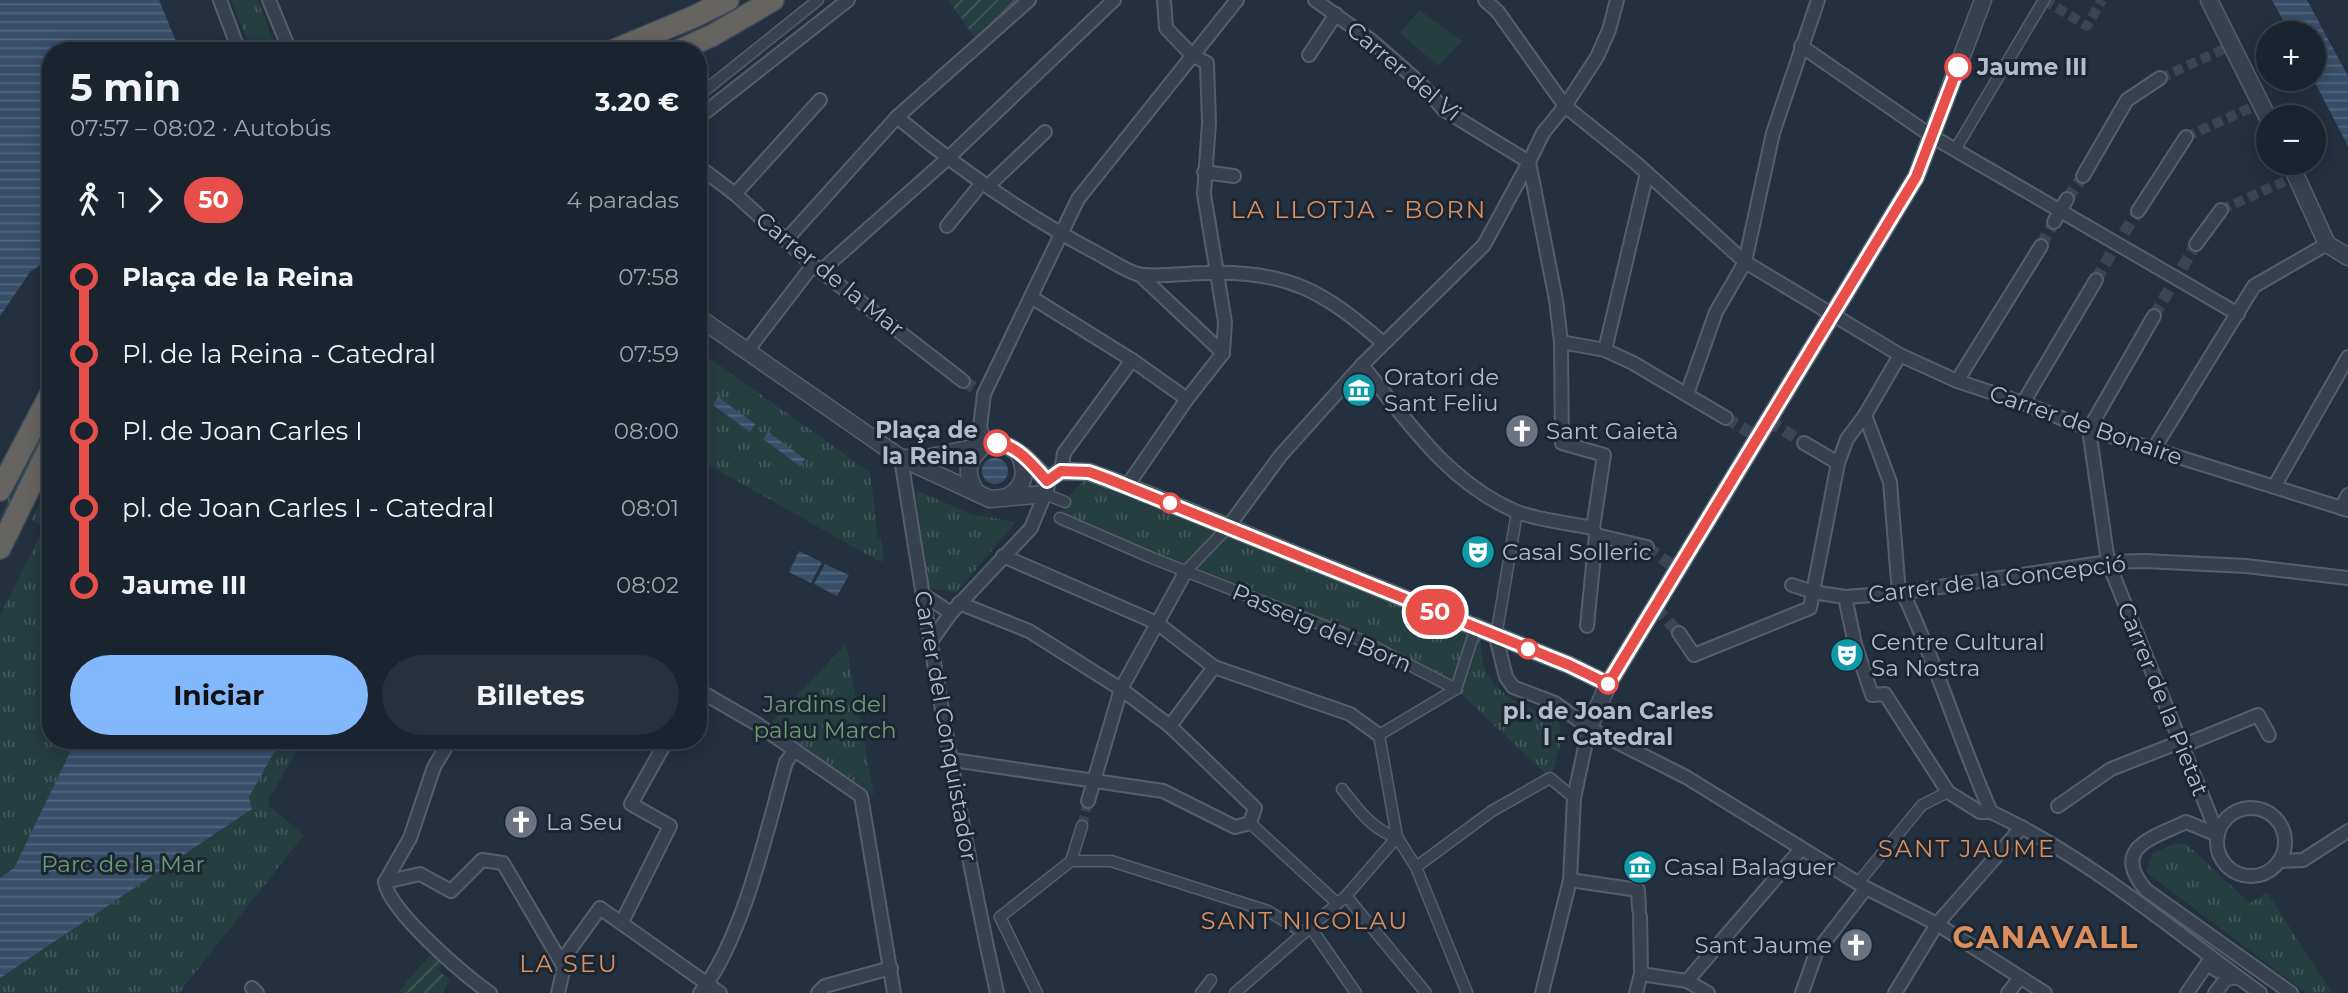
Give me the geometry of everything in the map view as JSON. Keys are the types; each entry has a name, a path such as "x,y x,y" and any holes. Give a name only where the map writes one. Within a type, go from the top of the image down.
{"highway":[{"path":"634,42 728,0"},
{"path":"696,42 773,0"},
{"path":"0,490 42,410"},
{"path":"0,548 42,462"}],"street":[{"path":"220,0 236,42"},
{"path":"269,0 286,42"},
{"path":"707,89 818,0"},
{"path":"707,111 848,0"},
{"path":"786,240 897,117 1029,0"},
{"path":"747,351 817,268 947,159 1114,0"},
{"path":"1127,486 1187,399 1223,353 1225,322 1204,194 1209,123 1207,63 1192,55 1166,28 1164,0"},
{"path":"984,446 980,427 982,393 1078,199 1237,0"},
{"name":"Carrer del Vi","path":"1315,0 1372,41 1421,84 1444,110 1529,162"},
{"name":"Carrer de Bonaire","path":"1485,0 1501,6 1565,106 1647,173 1745,262 1900,355 1956,382 2023,403 2089,429 2344,509"},
{"path":"1088,801 1121,689 1186,571 1232,526 1281,455 1362,365 1484,245 1543,132 1565,106 1597,57 1609,30 1617,0"},
{"path":"1687,394 1716,312 1745,262 1773,133 1818,0"},
{"path":"1542,993 1570,880 1574,798 1589,728 1608,684 1916,177 1983,0"},
{"path":"1955,150 2044,0"},
{"path":"2209,0 2262,105"},
{"path":"1309,55 1336,14"},
{"path":"1801,46 1933,137 2061,211 2120,238 2179,273 2238,314"},
{"path":"2083,176 2127,100 2160,78"},
{"path":"735,194 820,100"},
{"path":"897,117 947,159 1061,234 1139,274 1223,353"},
{"path":"947,226 985,184 1045,132"},
{"path":"2138,211 2186,136"},
{"path":"1529,162 1556,300 1561,342 1562,443 1604,454 1587,626"},
{"name":"Carrer de la Mar","path":"707,173 735,194 817,268 963,381"},
{"path":"1204,173 1234,176"},
{"path":"1605,350 1647,173"},
{"path":"2295,175 2327,244 2348,257"},
{"path":"2196,244 2221,210"},
{"path":"2153,450 2254,286 2327,244"},
{"path":"1956,382 2041,246"},
{"path":"1139,274 1217,272 1274,276 1316,292 1351,315 1383,343"},
{"path":"2023,403 2096,280"},
{"path":"1031,297 1132,360 1187,399"},
{"path":"2089,429 2154,316"},
{"path":"707,323 901,458 990,499 1005,499 1046,487"},
{"path":"1561,342 1605,350 1633,363 1726,418"},
{"path":"1679,633 1694,655 1810,608 1838,463 1847,439 1865,415 1900,355"},
{"path":"2274,487 2348,357"},
{"path":"929,644 955,608 1031,528 1046,487 1061,471 1064,453 1132,360"},
{"path":"1362,365 1411,428 1455,475 1485,495 1517,512 1647,547"},
{"path":"1865,415 1890,482 1901,593 1924,637 1970,766 1991,812"},
{"name":"Carrer de la Pietat","path":"2089,429 2108,562 2218,835"},
{"path":"1804,443 1838,463"},
{"path":"901,458 927,458 1004,444 1034,465 1046,487 1065,502"},
{"path":"976,492 970,481 968,468 973,456 984,446"},
{"path":"1005,499 1017,492 1024,480 1025,467 1019,454"},
{"name":"Carrer del Conquistador","path":"901,458 929,644 953,760 981,922 997,993"},
{"path":"1061,471 1127,486 1232,526 1569,665 1608,684"},
{"path":"2344,509 2348,495"},
{"path":"1517,512 1496,637 1506,677 1513,687 1555,703 1589,728 1686,777 1862,886 1937,924 2045,993"},
{"name":"Passeig del Born","path":"1060,518 1363,641 1456,689"},
{"path":"1003,556 1157,623 1214,667 1350,714 1378,735 1397,837 1416,867 1467,993"},
{"name":"Carrer de la Concepció","path":"1792,585 1813,592 1846,597 1901,593 2108,562 2145,561 2246,566 2348,578"},
{"path":"922,594 955,608 1029,631 1121,689 1170,726 1255,808 1250,823"},
{"path":"1846,597 1855,644 1872,695 1885,694 1948,792 1980,811 1991,812 2022,827 2080,861 2251,990"},
{"path":"1378,735 1456,689 1476,626"},
{"path":"1170,726 1214,667"},
{"path":"707,696 795,750 861,796 894,993"},
{"path":"2058,806 2111,769 2258,715 2269,735"},
{"path":"385,882 410,838 434,767 445,749"},
{"path":"622,922 670,826 631,804 662,749"},
{"path":"704,988 734,930 786,762 795,750"},
{"path":"953,760 1163,791 1235,827 1250,823"},
{"path":"1416,867 1492,811 1550,778 1574,798"},
{"path":"1342,789 1362,814 1386,834 1397,837"},
{"path":"1801,993 1816,953 1862,886 1922,805 1948,792"},
{"path":"2248,808 2270,813 2283,829 2284,851 2280,861 2261,875 2238,874 2221,858 2218,835 2222,825 2238,810 2248,808"},
{"path":"2218,835 2186,822 2144,841 2131,862 2133,875 2146,890 2291,993"},
{"path":"1250,823 1342,900 1426,993"},
{"path":"1037,993 1000,917 1071,861 1082,826"},
{"path":"1895,993 1937,924 2022,827"},
{"path":"2280,861 2303,860 2348,831"},
{"path":"1235,993 1342,900 1397,837"},
{"path":"1687,981 1801,849"},
{"path":"385,882 420,874 451,891 482,860 503,863 564,967 558,993"},
{"path":"1071,861 1111,861 1268,911 1308,930 1356,993"},
{"path":"1570,880 1638,890 1641,974 1636,993"},
{"path":"385,882 395,905 475,982 490,993"},
{"path":"561,962 600,908 622,922 704,988 720,993"},
{"path":"2187,993 2207,964 2234,977"},
{"path":"818,993 825,986 891,968"},
{"path":"1641,974 1687,981 1708,993"},
{"path":"2215,993 2226,979 2234,977"},
{"path":"2008,993 2020,978"},
{"path":"1201,993 1211,980"}],"green space":[{"path":"231,0 257,0 274,42 248,42"},
{"path":"948,0 1021,0 975,38"},
{"path":"1419,10 1462,41 1438,66 1400,33"},
{"path":"707,356 870,472 878,538 881,538 884,561 878,561 707,464"},
{"path":"42,431 42,446 0,530 0,515"},
{"path":"1087,479 1480,634 1484,667 1497,687 1516,701 1559,720 1561,745 1550,778 1456,689 1363,641 1152,558 1057,526 1071,494"},
{"name":"Plaça de la Reina","path":"916,490 971,514 1016,522 956,593 928,588"},
{"name":"Parc de la Mar","path":"42,499 42,526 31,520"},
{"name":"Parc de la Mar","path":"42,531 42,749 298,749 269,799 269,806 304,835 179,993 0,993 0,615"},
{"name":"Jardins del palau March","path":"846,644 874,795 771,723"},
{"path":"2173,844 2186,844 2250,903 2267,892 2332,993 2306,993 2146,872 2152,854"},
{"path":"434,950 444,960 437,969 450,980 442,993 397,993"}],"water":[{"path":"0,0 159,0 176,42 42,42 42,263 30,272 0,316"},
{"path":"2272,0 2307,0 2318,21 2283,21"},
{"path":"2326,35 2348,76 2348,146 2319,91 2326,91"},
{"path":"718,397 755,424 750,432 713,405"},
{"path":"768,432 805,459 800,466 763,439"},
{"path":"995,458 1004,462 1008,471 1004,480 995,484 986,480 982,471 986,462"},
{"path":"799,551 822,562 811,583 789,572"},
{"path":"825,564 849,575 837,596 814,584"},
{"path":"72,749 276,749 249,797 252,809 0,978 0,878 14,868"}],"tunnel":[{"path":"2044,0 2087,26 2102,0"},
{"path":"2160,78 2233,45"},
{"path":"2186,137 2261,103"},
{"path":"2067,199 2083,176"},
{"path":"2221,210 2296,176"},
{"path":"2124,233 2138,211"},
{"path":"2041,246 2054,222"},
{"path":"2096,280 2117,243"},
{"path":"2182,268 2196,244"},
{"path":"2154,316 2176,278"},
{"path":"963,381 981,392"},
{"path":"1726,418 1759,438"},
{"path":"1769,421 1804,443"},
{"path":"1647,547 1678,570"},
{"path":"1656,608 1679,633"},
{"path":"1082,826 1088,801"}],"bus line":[{"name":"50","path":"997,443 1013,448 1034,465 1047,481 1061,471 1089,472 1569,665 1608,684 1916,177 1958,67"}],"place":[{"name":"Jaume III","path":"1958,67"},
{"name":"Oratori de Sant Feliu","path":"1359,390"},
{"name":"Sant Gaietà","path":"1522,431"},
{"name":"Plaça de la Reina","path":"997,443"},
{"name":"Casal Solleric","path":"1478,552"},
{"name":"Centre Cultural Sa Nostra","path":"1847,655"},
{"name":"pl. de Joan Carles I - Catedral","path":"1608,684"},
{"name":"La Seu","path":"521,822"},
{"name":"Casal Balaguer","path":"1640,867"},
{"name":"Sant Jaume","path":"1856,945"}],"district":[{"name":"LA LLOTJA - BORN","path":"1359,210"},
{"name":"SANT JAUME","path":"1967,849"},
{"name":"SANT NICOLAU","path":"1305,921"},
{"name":"CANAVALL","path":"2046,938"},
{"name":"LA SEU","path":"569,964"}]}
